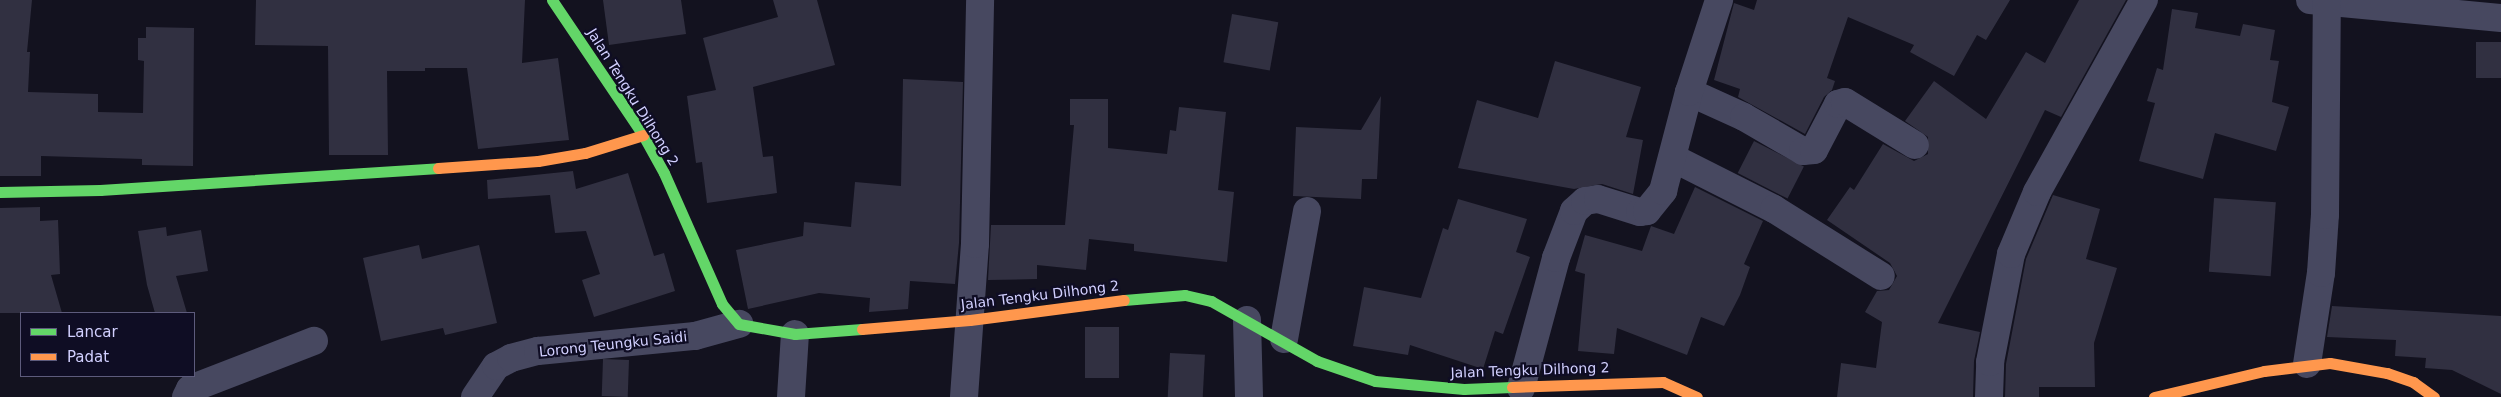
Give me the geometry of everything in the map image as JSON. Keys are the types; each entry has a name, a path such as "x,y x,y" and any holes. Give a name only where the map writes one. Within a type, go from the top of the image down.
{"street":[{"name":"Jalan Tengku Dilhong 2","path":"552,0 642,135 664,173 722,304 739,324 795,334 970,320 1162,295 1185,295 1211,301 1284,340 1317,361 1375,381 1464,389 1531,391 1643,381 1663,382 1697,397"},
{"path":"964,397 975,244 980,0"},
{"path":"1531,391 1556,258 1574,211 1585,201 1598,199 1640,212 1647,211 1663,191 1689,92 1719,0"},
{"path":"1990,397 1990,362 2011,254 2037,192 2144,0"},
{"path":"2307,364 2321,272 2325,215 2319,1 2501,18"},
{"path":"1689,92 1744,117 1803,151 1814,150 1838,104 1845,102 1915,145"},
{"path":"0,192 100,190 538,161 585,153 642,135"},
{"path":"1673,158 1774,209 1882,276"},
{"path":"1284,340 1306,211"},
{"path":"1247,320 1249,397"},
{"name":"Lorong Teungku Saidi","path":"475,397 496,366 510,358 538,351 695,336 739,324"},
{"path":"791,397 795,334"},
{"path":"186,397 190,389 314,341"},
{"path":"2154,397 2264,371 2307,364 2357,366 2387,373 2413,382 2434,397"}],"building":[{"path":"0,0 32,0 27,52 30,52 28,92 98,94 98,112 143,113 144,61 138,60 138,38 146,38 146,27 194,28 193,166 142,165 142,159 41,156 41,176 0,176"},
{"path":"256,0 525,0 522,63 558,58 569,140 478,149 467,68 425,68 425,71 387,71 388,155 329,155 328,46 255,45"},
{"path":"603,0 681,0 686,34 609,45"},
{"path":"773,0 817,0 835,65 753,87 763,157 773,156 777,193 707,203 702,162 696,163 687,96 716,90 703,38 778,17"},
{"path":"1757,0 2010,0 1986,40 1977,35 1954,76 1910,52 1914,45 1848,17 1827,78 1835,81 1832,90 1824,97 1805,134 1738,97 1740,89 1714,80 1734,3 1754,10"},
{"path":"2079,0 2126,0 2061,117 2045,110 1938,323 1980,332 1974,361 1973,397 1837,397 1841,363 1876,368 1882,322 1865,312 1877,291 1889,290 1897,276 1890,263 1827,220 1850,187 1854,190 1883,144 1914,161 1928,154 1928,137 1905,121 1934,81 1986,119 2026,52 2045,63"},
{"path":"2172,9 2198,13 2195,28 2240,36 2243,24 2275,30 2270,60 2279,61 2272,102 2289,107 2276,151 2215,133 2203,179 2139,161 2155,103 2147,101 2157,68 2163,70"},
{"path":"1232,14 1278,22 1270,70 1223,62"},
{"path":"2476,42 2501,42 2501,78 2476,78"},
{"path":"1555,61 1641,87 1626,137 1643,140 1633,194 1602,184 1574,189 1458,168 1477,100 1538,118"},
{"path":"903,79 963,82 959,243 955,284 910,281 908,309 869,312 870,298 819,293 748,309 736,250 803,236 804,222 851,227 855,182 901,186"},
{"path":"1381,96 1377,179 1362,179 1361,199 1293,196 1296,127 1361,130"},
{"path":"1070,99 1108,99 1108,148 1167,154 1170,130 1176,131 1179,107 1226,112 1218,190 1234,192 1227,262 1134,251 1134,244 1089,239 1086,270 1037,265 1037,279 988,280 991,225 1065,225 1074,125 1070,125"},
{"path":"1754,141 1804,166 1788,198 1738,173"},
{"path":"573,171 576,189 628,173 654,256 664,253 675,291 594,317 582,280 600,274 586,231 555,233 550,195 488,199 487,180"},
{"path":"1695,187 1763,221 1744,264 1750,267 1740,295 1724,326 1701,317 1687,355 1617,328 1614,354 1578,351 1585,274 1575,271 1585,235 1642,251 1651,226 1674,234"},
{"path":"2053,195 2100,209 2086,259 2117,268 2094,343 2095,387 2039,387 2039,397 2005,397 2006,364 2026,259"},
{"path":"2214,198 2276,202 2271,276 2209,272"},
{"path":"1458,199 1527,219 1516,252 1530,257 1503,334 1495,331 1483,369 1410,345 1408,355 1353,346 1364,287 1421,298 1443,228 1448,230"},
{"path":"40,207 40,221 58,220 60,274 51,275 62,312 0,313 0,208"},
{"path":"166,227 167,236 201,230 208,271 176,276 187,312 155,312 147,285 138,231"},
{"path":"419,245 422,259 479,245 497,323 445,335 443,328 381,341 363,258"},
{"path":"2332,306 2501,316 2501,394 2452,370 2425,368 2426,358 2395,356 2396,340 2327,337"},
{"path":"1085,327 1119,327 1119,378 1085,378"},
{"path":"1170,353 1205,355 1203,397 1168,397"},
{"path":"603,359 629,360 628,397 602,396"}],"traffic: fast":[{"path":"552,0 643,135 664,173 722,304 739,324 795,334 862,329"},
{"path":"0,192 100,190 438,168"},
{"path":"1124,300 1185,295 1211,301 1317,361 1375,381 1464,389 1512,387"}],"traffic: slow":[{"path":"438,168 538,161 585,153 643,135"},
{"path":"862,329 970,320 1124,300"},
{"path":"2154,397 2264,371 2330,363 2387,373 2413,382 2434,397"},
{"path":"1512,387 1663,382 1697,397"}]}
